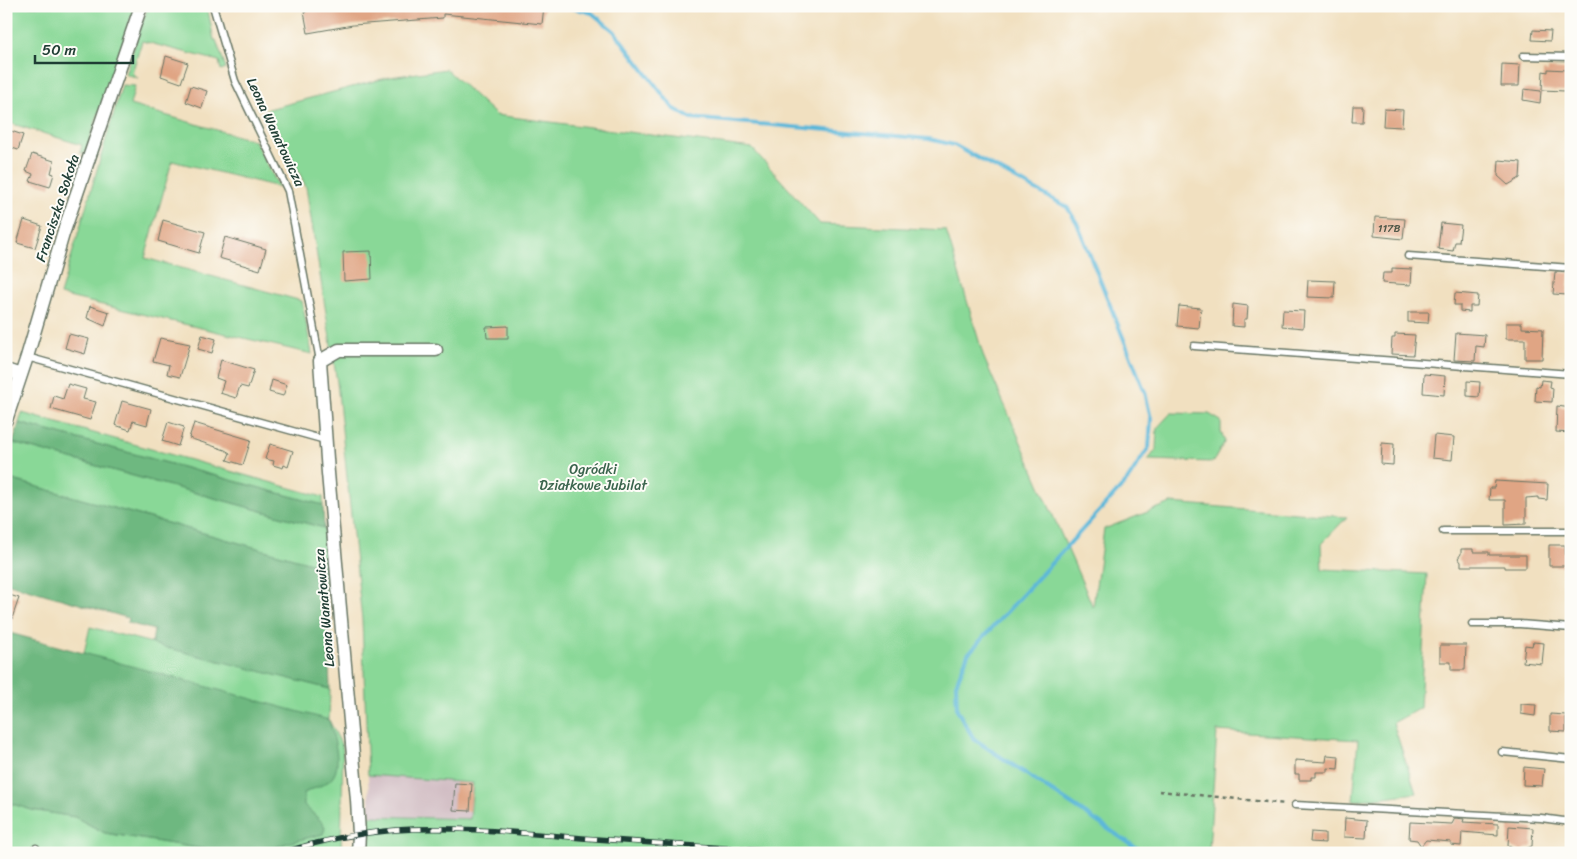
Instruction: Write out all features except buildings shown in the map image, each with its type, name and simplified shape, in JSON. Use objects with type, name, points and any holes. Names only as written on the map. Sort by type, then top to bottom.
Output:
[{"type":"street","name":"Franciszka Sokoła","points":[[6,420],[27,357],[63,234],[141,6]]},
{"type":"street","points":[[320,361],[339,350],[436,350]]},
{"type":"street","name":"Leona Wanatowicza","points":[[320,361],[325,440],[357,800],[358,853]]},
{"type":"street","points":[[6,370],[21,375]]},
{"type":"lane","name":"Leona Wanatowicza","points":[[213,6],[235,81],[288,192],[320,361]]},
{"type":"lane","points":[[1523,56],[1571,57]]},
{"type":"lane","points":[[1408,256],[1571,268]]},
{"type":"lane","points":[[1194,346],[1571,374]]},
{"type":"lane","points":[[27,357],[325,440]]},
{"type":"lane","points":[[1443,531],[1571,531]]},
{"type":"lane","points":[[1472,624],[1520,624],[1571,628]]},
{"type":"lane","points":[[1502,752],[1571,759]]},
{"type":"lane","points":[[1295,805],[1541,818],[1571,822]]},
{"type":"lane","points":[[30,853],[36,848]]},
{"type":"path","points":[[1159,791],[1295,805]]},
{"type":"shaded area","points":[[368,775],[473,783],[470,819],[370,816]]},
{"type":"green space","points":[[6,6],[135,6],[85,153],[80,153],[82,145],[6,122]]},
{"type":"green space","points":[[148,6],[207,6],[214,40],[216,40],[226,68],[221,70],[219,61],[142,41],[132,73],[138,78],[125,74]]},
{"type":"green space","name":"Ogródki Działkowe Jubilat","points":[[446,69],[496,115],[752,148],[820,224],[946,230],[984,358],[1093,607],[1104,529],[1171,503],[1347,517],[1321,544],[1322,569],[1427,574],[1420,708],[1393,723],[1416,793],[1353,801],[1358,740],[1217,731],[1209,849],[1247,853],[361,853],[362,825],[370,816],[470,819],[473,783],[368,775],[362,620],[337,382],[306,187],[284,141],[265,110],[390,77]]},
{"type":"green space","points":[[122,85],[135,86],[130,105],[255,141],[279,187],[172,161],[145,258],[302,301],[312,354],[60,295]]},
{"type":"green space","points":[[22,413],[323,497],[323,505],[19,423]]},
{"type":"green space","points":[[1171,413],[1209,414],[1221,421],[1221,432],[1225,441],[1213,462],[1148,460],[1156,450],[1157,428]]},
{"type":"green space","points":[[19,423],[323,505],[324,528],[13,443]]},
{"type":"green space","points":[[13,443],[324,528],[325,567],[6,478],[6,465]]},
{"type":"green space","points":[[6,478],[325,567],[330,689],[152,644],[154,630],[128,623],[128,618],[6,583]]},
{"type":"green space","points":[[90,627],[330,689],[329,720],[343,748],[341,853],[260,853],[287,843],[323,823],[303,805],[304,793],[330,780],[84,653]]},
{"type":"green space","points":[[6,632],[329,720],[337,761],[334,776],[329,781],[304,793],[304,805],[323,823],[325,828],[323,834],[287,843],[260,853],[217,853],[210,850],[105,833],[75,817],[32,810],[6,802]]},
{"type":"green space","points":[[6,802],[32,810],[75,817],[105,833],[210,850],[217,853],[6,853]]},
{"type":"waterway","points":[[6,10],[10,6]]},
{"type":"waterway","points":[[566,6],[592,13],[614,31],[673,108],[690,118],[929,139],[954,145],[1067,207],[1077,223],[1145,392],[1151,419],[1149,447],[1127,481],[968,654],[956,684],[957,710],[974,739],[1144,853]]},
{"type":"railway","points":[[281,853],[352,835],[419,829],[466,829],[794,853]]}]
